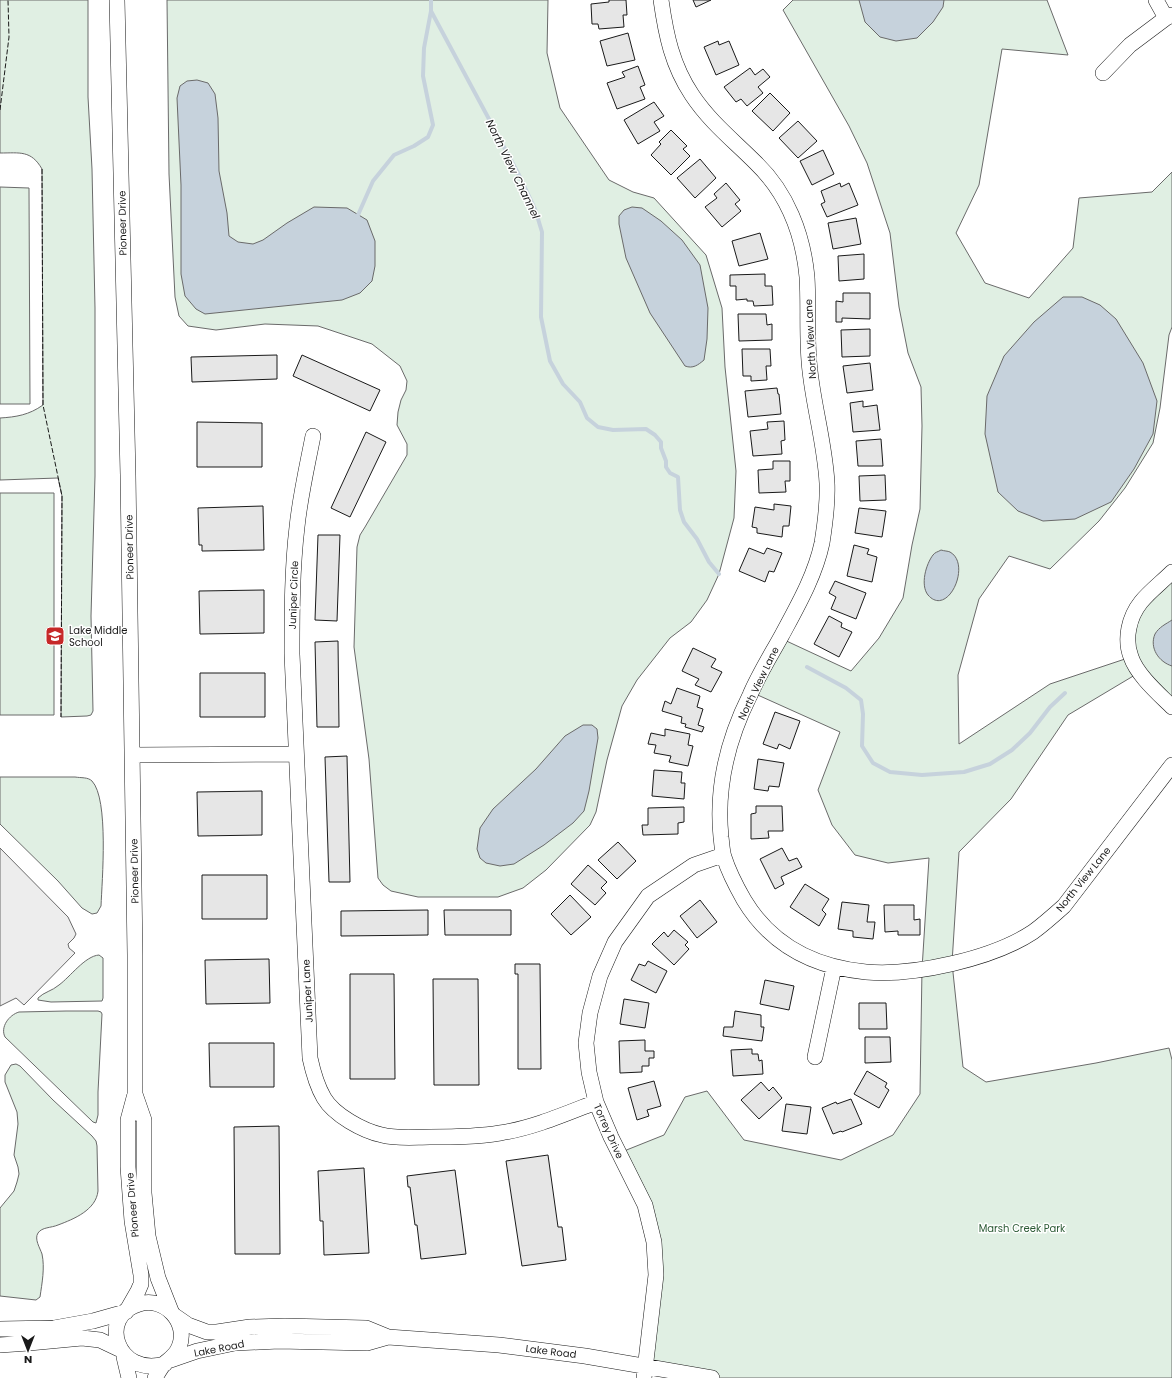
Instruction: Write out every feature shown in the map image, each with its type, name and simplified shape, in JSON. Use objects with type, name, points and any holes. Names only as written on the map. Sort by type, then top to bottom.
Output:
[{"type":"street","name":"Pioneer Drive","points":[[117,0],[132,755],[135,1094],[128,1120],[129,1186],[132,1221],[141,1269],[141,1280],[138,1291],[126,1312]]},
{"type":"street","name":"North View Lane","points":[[661,0],[665,32],[671,53],[680,73],[690,92],[710,119],[724,134],[759,165],[773,182],[784,199],[795,223],[803,248],[807,278],[810,372],[824,455],[827,484],[826,512],[821,548],[811,577],[749,696],[735,729],[727,757],[720,795],[720,824],[723,855],[734,882],[750,910],[768,931],[789,948],[811,959],[834,967],[880,973],[913,971],[987,954],[1030,934],[1048,921],[1064,906],[1172,765]]},
{"type":"street","points":[[1103,73],[1130,45],[1169,16],[1156,0]]},
{"type":"street","name":"Juniper Circle","points":[[296,754],[292,654],[294,570],[297,527],[313,436]]},
{"type":"street","points":[[1172,572],[1141,601],[1133,613],[1128,639],[1131,657],[1140,672],[1172,707]]},
{"type":"street","points":[[132,755],[296,754]]},
{"type":"street","name":"Juniper Lane","points":[[296,754],[310,1058],[313,1072],[324,1099],[331,1107],[357,1126],[382,1135],[394,1137],[460,1137],[501,1133],[521,1129],[557,1118],[596,1102]]},
{"type":"street","name":"Torrey Drive","points":[[645,1372],[656,1275],[654,1242],[645,1205],[611,1137],[596,1102],[589,1072],[586,1043],[590,1013],[600,976],[615,942],[648,896],[694,865],[723,855]]},
{"type":"street","points":[[815,1057],[834,967]]},
{"type":"street","name":"Pioneer Drive","points":[[135,1094],[144,1120],[144,1193],[148,1236],[158,1278],[173,1313]]},
{"type":"street","points":[[129,1378],[122,1353],[116,1342],[116,1333],[121,1318],[126,1312],[132,1307],[148,1302],[160,1304],[173,1313],[179,1322],[182,1335],[179,1348],[154,1378]]},
{"type":"street","points":[[0,1330],[54,1328],[93,1321],[126,1312]]},
{"type":"street","name":"Lake Road","points":[[173,1313],[188,1325],[207,1332],[223,1332],[266,1326],[366,1328],[388,1337],[499,1345],[585,1356],[645,1372],[712,1378]]},
{"type":"street","name":"Lake Road","points":[[168,1362],[197,1351],[235,1343],[279,1341],[367,1343],[388,1337]]},
{"type":"street","points":[[0,1345],[29,1344],[92,1338],[100,1340],[122,1353],[131,1362],[139,1366],[148,1368],[157,1367],[168,1362]]},
{"type":"green space","points":[[0,0],[88,0],[88,97],[92,169],[95,308],[95,476],[91,616],[93,711],[91,715],[87,716],[61,717],[62,496],[58,478],[0,480],[0,418],[22,415],[43,405],[42,169],[34,158],[24,154],[0,153]]},
{"type":"green space","points":[[167,0],[548,0],[547,53],[560,108],[609,180],[633,192],[654,198],[706,255],[722,308],[725,367],[736,471],[734,518],[719,574],[707,600],[691,622],[670,638],[637,680],[622,706],[607,760],[596,812],[590,825],[546,870],[523,888],[498,897],[418,897],[391,891],[383,885],[378,878],[369,759],[354,647],[357,547],[360,535],[407,455],[407,444],[397,425],[398,412],[401,400],[406,390],[407,381],[400,366],[372,344],[318,326],[265,324],[216,330],[188,326],[179,316],[175,297],[169,174]]},
{"type":"green space","name":"Marsh Creek Park","points":[[793,0],[1047,0],[1068,55],[1002,49],[979,185],[956,233],[985,283],[1029,298],[1073,248],[1079,198],[1152,192],[1172,172],[1172,327],[1169,335],[1160,408],[1153,443],[1125,488],[1099,521],[1050,569],[1009,556],[979,599],[958,675],[959,744],[1050,684],[1131,657],[1130,624],[1172,572],[1172,707],[1140,672],[1068,715],[1011,799],[959,852],[952,963],[963,1067],[986,1082],[1096,1063],[1169,1048],[1172,1060],[1172,1378],[712,1378],[646,1366],[654,1242],[619,1153],[664,1135],[685,1097],[707,1091],[744,1140],[841,1160],[893,1135],[920,1094],[922,969],[929,858],[888,863],[855,855],[832,825],[818,790],[840,732],[751,692],[780,638],[851,671],[879,638],[903,598],[920,509],[922,426],[921,387],[908,353],[899,307],[890,233],[867,163],[849,126],[783,10]]},
{"type":"green space","points":[[0,187],[29,188],[30,404],[0,404]]},
{"type":"green space","points":[[0,493],[54,493],[54,715],[0,715]]},
{"type":"green space","points":[[0,777],[75,777],[86,778],[92,781],[101,805],[103,822],[101,906],[97,913],[92,914],[82,908],[58,881],[0,824]]},
{"type":"green space","points":[[99,955],[103,958],[102,1001],[51,1002],[38,1000],[40,996],[56,987],[88,959]]},
{"type":"green space","points":[[98,1011],[102,1014],[98,1115],[96,1123],[93,1122],[5,1037],[4,1029],[6,1022],[19,1012]]},
{"type":"green space","points":[[16,1064],[20,1066],[53,1100],[92,1136],[96,1141],[97,1146],[98,1191],[96,1198],[89,1209],[71,1220],[40,1231],[37,1235],[37,1241],[43,1259],[43,1270],[40,1297],[36,1300],[0,1296],[0,1208],[14,1191],[19,1174],[14,1155],[18,1124],[17,1112],[5,1082],[5,1075],[11,1065]]},
{"type":"shaded area","points":[[859,0],[944,0],[943,7],[933,22],[917,38],[896,41],[880,37],[865,22]]},
{"type":"shaded area","points":[[197,80],[208,83],[215,94],[218,118],[219,171],[227,213],[229,236],[238,242],[253,244],[263,240],[287,223],[314,207],[347,208],[367,220],[375,241],[375,266],[372,281],[360,293],[342,300],[205,314],[196,309],[185,296],[181,274],[181,185],[177,98],[180,86],[187,81]]},
{"type":"shaded area","points":[[632,207],[642,208],[661,221],[682,240],[700,265],[708,308],[707,339],[704,360],[695,366],[685,366],[650,313],[626,258],[619,224],[619,216],[624,210]]},
{"type":"shaded area","points":[[1063,297],[1082,297],[1100,305],[1116,319],[1143,363],[1157,401],[1153,434],[1134,469],[1111,502],[1075,519],[1043,521],[1018,511],[998,492],[985,434],[987,396],[1004,356],[1034,322]]},
{"type":"shaded area","points":[[941,550],[950,552],[956,558],[959,567],[958,577],[955,587],[950,595],[943,600],[936,600],[928,595],[924,586],[924,580],[930,559],[935,553]]},
{"type":"shaded area","points":[[1172,620],[1172,666],[1159,658],[1156,654],[1153,639],[1155,634],[1163,626]]},
{"type":"shaded area","points":[[583,725],[592,725],[597,729],[598,738],[584,811],[573,823],[544,845],[514,864],[500,866],[486,863],[480,858],[477,849],[480,828],[493,809],[536,769],[565,736]]},
{"type":"shaded area","points":[[0,848],[68,917],[76,934],[68,944],[69,948],[75,953],[24,1005],[16,998],[0,1006]]},
{"type":"building","points":[[609,0],[626,0],[627,15],[623,15],[624,27],[599,29],[598,24],[592,24],[591,4],[609,2]]},
{"type":"building","points":[[693,0],[711,0],[696,7]]},
{"type":"building","points":[[628,33],[635,60],[607,66],[600,41]]},
{"type":"building","points":[[718,41],[719,45],[729,41],[739,65],[716,75],[704,47]]},
{"type":"building","points":[[638,66],[645,85],[640,87],[645,99],[617,109],[607,83],[625,77],[622,72]]},
{"type":"building","points":[[750,68],[755,75],[763,69],[770,77],[758,87],[763,93],[747,106],[741,99],[736,102],[724,87]]},
{"type":"building","points":[[770,93],[790,113],[773,131],[752,111]]},
{"type":"building","points":[[654,102],[664,116],[654,122],[660,131],[638,144],[624,120]]},
{"type":"building","points":[[798,121],[817,141],[798,158],[779,138]]},
{"type":"building","points":[[671,130],[687,146],[683,149],[690,156],[671,175],[651,155],[661,144],[659,142]]},
{"type":"building","points":[[823,150],[834,174],[812,185],[800,161]]},
{"type":"building","points":[[700,159],[716,178],[695,198],[677,178]]},
{"type":"building","points":[[726,183],[740,200],[735,204],[741,211],[722,227],[705,207],[717,198],[714,194]]},
{"type":"building","points":[[840,183],[841,187],[849,183],[858,205],[827,217],[821,204],[825,202],[821,191]]},
{"type":"building","points":[[856,218],[861,244],[833,249],[828,223]]},
{"type":"building","points":[[760,233],[768,259],[739,266],[732,241]]},
{"type":"building","points":[[864,254],[864,279],[839,281],[838,256]]},
{"type":"building","points":[[765,274],[765,286],[772,286],[773,305],[754,306],[753,301],[747,301],[747,299],[736,300],[736,286],[730,286],[730,275]]},
{"type":"building","points":[[843,293],[870,293],[870,319],[842,318],[842,322],[836,322],[836,301],[843,302]]},
{"type":"building","points":[[738,314],[766,314],[767,325],[772,324],[772,340],[739,341]]},
{"type":"building","points":[[870,329],[870,356],[842,357],[841,330]]},
{"type":"building","points":[[742,349],[770,349],[771,366],[766,366],[767,380],[751,381],[751,376],[743,376]]},
{"type":"building","points":[[277,355],[277,379],[192,382],[191,357]]},
{"type":"building","points":[[302,355],[380,390],[370,411],[293,376]]},
{"type":"building","points":[[870,363],[873,390],[847,393],[843,366]]},
{"type":"building","points":[[777,388],[781,414],[748,417],[745,391]]},
{"type":"building","points":[[863,401],[863,407],[877,405],[880,430],[853,432],[850,403]]},
{"type":"building","points":[[784,421],[785,440],[781,441],[782,454],[753,456],[750,431],[768,429],[767,422]]},
{"type":"building","points":[[197,422],[262,423],[262,467],[197,467]]},
{"type":"building","points":[[366,432],[386,442],[350,517],[331,508]]},
{"type":"building","points":[[881,439],[883,466],[858,466],[856,441]]},
{"type":"building","points":[[773,461],[790,461],[790,481],[785,481],[786,492],[759,493],[758,470],[773,469]]},
{"type":"building","points":[[885,475],[886,500],[860,501],[859,476]]},
{"type":"building","points":[[774,504],[791,506],[789,526],[783,526],[782,537],[757,533],[757,528],[752,527],[755,507],[774,510]]},
{"type":"building","points":[[263,506],[264,550],[202,551],[202,545],[199,545],[198,508]]},
{"type":"building","points":[[859,508],[886,511],[882,537],[855,533]]},
{"type":"building","points":[[318,535],[340,535],[337,621],[315,620]]},
{"type":"building","points":[[854,545],[869,549],[867,554],[877,557],[872,582],[847,576]]},
{"type":"building","points":[[749,548],[764,554],[767,548],[782,553],[774,572],[769,571],[765,582],[739,571]]},
{"type":"building","points":[[835,581],[866,593],[856,619],[831,609],[836,597],[829,593]]},
{"type":"building","points":[[264,590],[264,633],[200,634],[199,591]]},
{"type":"building","points":[[829,616],[842,623],[841,627],[852,632],[839,657],[814,644]]},
{"type":"building","points":[[338,641],[339,727],[317,727],[315,642]]},
{"type":"building","points":[[693,648],[716,659],[711,667],[722,672],[711,692],[695,685],[699,679],[682,671]]},
{"type":"building","points":[[200,673],[265,673],[265,717],[200,717]]},
{"type":"building","points":[[677,688],[700,696],[697,707],[703,709],[698,725],[704,727],[702,732],[685,727],[686,724],[681,723],[682,717],[662,711],[665,701],[671,704]]},
{"type":"building","points":[[775,712],[800,721],[790,749],[779,744],[777,749],[763,744]]},
{"type":"building","points":[[665,729],[690,734],[688,745],[693,746],[688,766],[669,762],[671,756],[654,753],[656,745],[648,744],[651,733],[665,736]]},
{"type":"building","points":[[347,756],[350,882],[329,882],[325,757]]},
{"type":"building","points":[[758,759],[784,763],[779,787],[769,786],[768,791],[754,789]]},
{"type":"building","points":[[654,770],[682,772],[681,783],[685,783],[684,799],[652,796]]},
{"type":"building","points":[[262,791],[262,835],[198,836],[197,792]]},
{"type":"building","points":[[756,806],[782,806],[783,831],[768,831],[769,838],[751,839],[751,814],[756,813]]},
{"type":"building","points":[[684,807],[684,822],[678,823],[678,834],[643,835],[642,825],[648,825],[648,808]]},
{"type":"building","points":[[618,842],[636,861],[617,879],[598,860]]},
{"type":"building","points":[[782,848],[789,861],[797,858],[802,867],[781,877],[784,884],[775,889],[760,859]]},
{"type":"building","points":[[588,865],[607,882],[601,888],[606,893],[595,905],[571,884]]},
{"type":"building","points":[[202,875],[267,875],[267,919],[202,919]]},
{"type":"building","points":[[805,884],[829,899],[822,910],[826,914],[819,926],[790,907]]},
{"type":"building","points":[[570,895],[591,917],[571,935],[551,914]]},
{"type":"building","points":[[700,900],[717,922],[697,938],[680,916]]},
{"type":"building","points":[[842,902],[869,905],[867,922],[875,922],[873,939],[853,937],[853,931],[838,929]]},
{"type":"building","points":[[884,905],[914,905],[914,920],[920,919],[920,935],[898,935],[898,931],[885,932]]},
{"type":"building","points":[[428,910],[428,935],[341,936],[341,911]]},
{"type":"building","points":[[444,910],[511,910],[511,935],[445,935]]},
{"type":"building","points":[[674,930],[688,942],[685,945],[689,949],[674,965],[652,944],[664,932],[668,937]]},
{"type":"building","points":[[269,959],[270,1003],[206,1004],[205,960]]},
{"type":"building","points":[[648,961],[667,971],[656,993],[631,980],[639,964],[645,966]]},
{"type":"building","points":[[515,964],[540,964],[541,1069],[518,1069],[518,974],[515,974]]},
{"type":"building","points":[[350,974],[394,974],[395,1079],[350,1079]]},
{"type":"building","points":[[433,979],[478,979],[479,1085],[434,1085]]},
{"type":"building","points":[[765,980],[794,986],[789,1010],[760,1004]]},
{"type":"building","points":[[624,999],[649,1003],[645,1028],[620,1024]]},
{"type":"building","points":[[859,1003],[886,1003],[887,1029],[859,1029]]},
{"type":"building","points":[[735,1011],[761,1015],[761,1027],[764,1027],[762,1041],[723,1036],[724,1027],[733,1027]]},
{"type":"building","points":[[865,1037],[890,1037],[891,1062],[865,1063]]},
{"type":"building","points":[[645,1040],[645,1051],[654,1051],[654,1058],[649,1058],[649,1066],[642,1066],[642,1072],[620,1073],[619,1041]]},
{"type":"building","points":[[209,1043],[274,1043],[274,1087],[210,1087]]},
{"type":"building","points":[[752,1049],[752,1054],[758,1054],[759,1061],[762,1060],[763,1074],[733,1076],[731,1050]]},
{"type":"building","points":[[867,1071],[887,1083],[885,1087],[889,1090],[879,1108],[854,1094]]},
{"type":"building","points":[[654,1081],[661,1106],[647,1110],[649,1116],[637,1120],[628,1088]]},
{"type":"building","points":[[761,1082],[769,1091],[773,1087],[782,1098],[759,1119],[741,1100]]},
{"type":"building","points":[[851,1099],[862,1124],[833,1134],[822,1108],[836,1102],[837,1104]]},
{"type":"building","points":[[786,1104],[811,1107],[807,1134],[782,1131]]},
{"type":"building","points":[[279,1126],[280,1254],[235,1254],[234,1127]]},
{"type":"building","points":[[548,1155],[558,1227],[562,1227],[566,1260],[522,1266],[506,1161]]},
{"type":"building","points":[[364,1168],[369,1253],[324,1255],[323,1221],[320,1221],[318,1171]]},
{"type":"building","points":[[455,1170],[466,1254],[421,1259],[417,1225],[415,1225],[407,1176]]},
{"type":"waterway","name":"North View Channel","points":[[431,0],[431,11],[519,175],[535,209],[542,232],[541,317],[550,361],[563,384],[580,402],[587,418],[598,427],[613,430],[646,429],[655,435],[661,442],[666,467],[670,473],[678,477],[680,510],[684,522],[697,539],[709,562],[719,574]]},
{"type":"waterway","points":[[358,215],[373,181],[394,155],[414,146],[428,137],[433,125],[423,76],[424,48],[431,11]]},
{"type":"waterway","name":"North View Channel","points":[[807,667],[846,688],[861,700],[863,714],[862,746],[873,763],[890,772],[922,775],[964,772],[990,764],[1012,750],[1030,733],[1050,707],[1065,693]]},
{"type":"fence","points":[[0,110],[9,37],[8,0]]},
{"type":"fence","points":[[42,169],[43,405],[62,496],[61,717]]},
{"type":"place","name":"Lake Middle School","points":[[55,636]]}]
